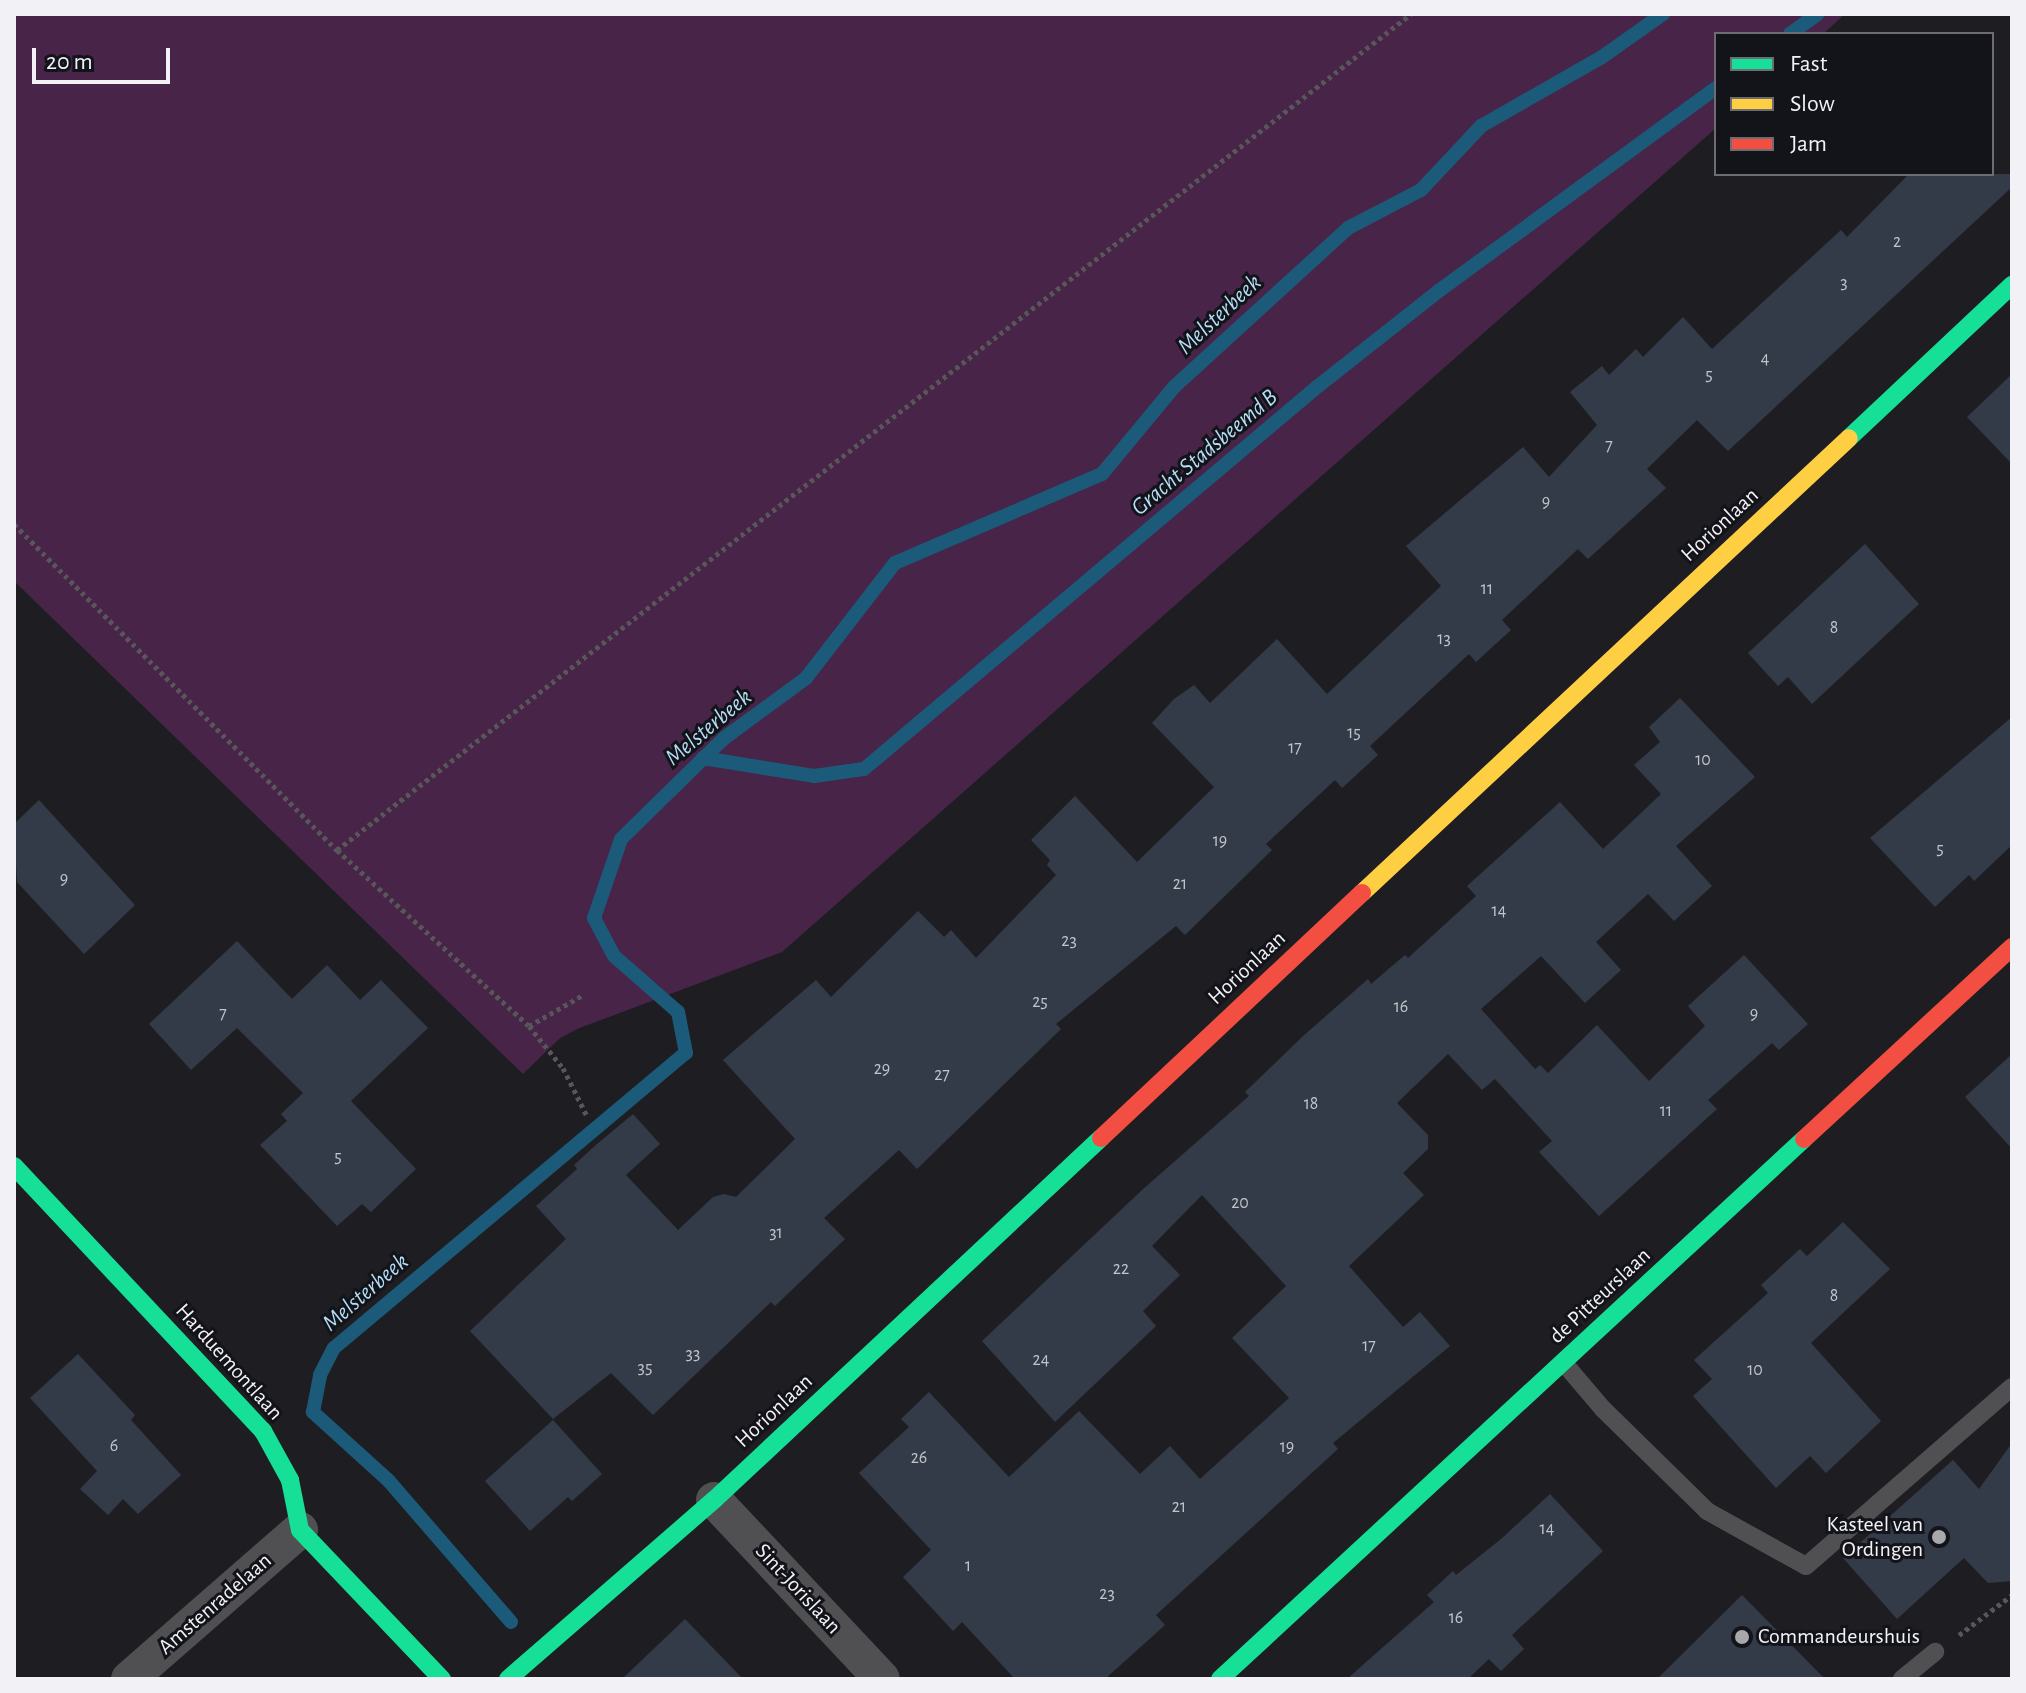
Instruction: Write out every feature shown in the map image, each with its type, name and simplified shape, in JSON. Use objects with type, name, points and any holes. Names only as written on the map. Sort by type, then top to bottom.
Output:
[{"type":"street","name":"Horionlaan","points":[[508,1679],[714,1500],[2012,285]]},
{"type":"street","name":"de Pitteurslaan","points":[[1220,1679],[2012,947]]},
{"type":"street","name":"Harduemontlaan","points":[[14,1166],[263,1431],[290,1480],[300,1530]]},
{"type":"street","name":"Sint-Jorislaan","points":[[714,1500],[882,1679]]},
{"type":"street","name":"Amstenradelaan","points":[[129,1679],[300,1530]]},
{"type":"street","points":[[300,1530],[442,1679]]},
{"type":"lane","points":[[1563,1362],[1603,1409],[1707,1511],[1806,1566],[2012,1387]]},
{"type":"lane","points":[[1904,1678],[1935,1652]]},
{"type":"path","points":[[337,850],[1411,14]]},
{"type":"path","points":[[14,524],[337,850],[529,1026],[563,1068],[587,1116]]},
{"type":"path","points":[[529,1026],[583,995]]},
{"type":"path","points":[[1967,1629],[2012,1595]]},
{"type":"shaded area","points":[[14,14],[1845,14],[1825,32],[1714,32],[1714,130],[782,952],[577,1029],[559,1039],[523,1074],[14,581]]},
{"type":"building","points":[[2012,174],[2012,187],[1728,451],[1697,420],[1647,469],[1666,488],[1588,559],[1578,549],[1502,620],[1511,630],[1476,662],[1469,654],[1370,746],[1378,755],[1342,788],[1335,780],[1266,844],[1272,850],[1185,935],[1176,926],[1056,1024],[1061,1029],[917,1169],[899,1150],[824,1218],[845,1239],[775,1306],[771,1302],[653,1415],[611,1373],[553,1419],[470,1331],[566,1239],[536,1206],[577,1169],[574,1165],[633,1114],[660,1144],[626,1175],[678,1230],[713,1197],[724,1194],[736,1197],[795,1139],[723,1060],[816,980],[831,997],[918,911],[944,937],[951,930],[976,958],[1056,875],[1047,865],[1050,860],[1031,840],[1075,796],[1137,862],[1214,787],[1152,723],[1174,699],[1194,685],[1210,703],[1277,639],[1327,694],[1441,586],[1406,546],[1523,447],[1549,477],[1597,425],[1570,392],[1602,366],[1609,375],[1636,349],[1643,357],[1683,317],[1712,349],[1841,230],[1847,237],[1907,176]]},
{"type":"building","points":[[2012,374],[2012,464],[1967,417]]},
{"type":"building","points":[[1865,544],[1919,604],[1812,704],[1788,677],[1778,686],[1748,653]]},
{"type":"building","points":[[1680,698],[1755,777],[1676,846],[1712,886],[1674,921],[1648,894],[1596,942],[1621,970],[1585,1003],[1541,956],[1481,1009],[1535,1069],[1540,1065],[1548,1073],[1597,1025],[1649,1081],[1705,1026],[1688,1006],[1744,955],[1808,1024],[1779,1050],[1772,1043],[1708,1100],[1717,1109],[1599,1216],[1539,1152],[1552,1141],[1495,1079],[1482,1090],[1448,1054],[1397,1103],[1428,1135],[1428,1149],[1403,1173],[1424,1195],[1349,1266],[1403,1327],[1420,1312],[1450,1346],[1333,1443],[1338,1449],[1156,1615],[1165,1625],[1105,1679],[1015,1679],[962,1622],[953,1631],[903,1577],[931,1550],[859,1473],[909,1427],[901,1419],[929,1392],[1009,1477],[1079,1411],[1140,1474],[1170,1446],[1200,1479],[1289,1398],[1232,1338],[1286,1286],[1202,1195],[1152,1246],[1180,1275],[1143,1311],[1156,1326],[1055,1422],[982,1341],[1142,1190],[1249,1096],[1245,1092],[1302,1037],[1368,979],[1371,984],[1405,955],[1408,958],[1476,896],[1467,886],[1560,802],[1603,849],[1661,794],[1634,765],[1660,742],[1649,727]]},
{"type":"building","points":[[2012,717],[2012,845],[1974,881],[1969,875],[1935,907],[1870,838]]},
{"type":"building","points":[[39,800],[135,905],[84,954],[17,882],[14,824]]},
{"type":"building","points":[[237,941],[292,999],[327,965],[360,1000],[381,980],[428,1028],[351,1101],[416,1169],[371,1212],[362,1204],[337,1226],[260,1145],[287,1121],[281,1114],[303,1093],[237,1028],[191,1070],[149,1024]]},
{"type":"building","points":[[2012,1054],[2012,1149],[1965,1097]]},
{"type":"building","points":[[1843,1222],[1890,1269],[1811,1343],[1881,1421],[1826,1473],[1810,1456],[1776,1488],[1693,1396],[1712,1379],[1694,1360],[1768,1293],[1761,1285],[1800,1249],[1807,1256]]},
{"type":"building","points":[[78,1354],[135,1415],[131,1420],[181,1475],[138,1514],[123,1499],[108,1515],[80,1489],[97,1471],[30,1398]]},
{"type":"building","points":[[553,1420],[602,1474],[572,1501],[568,1497],[530,1531],[485,1481]]},
{"type":"building","name":"Kasteel van Ordingen","points":[[2012,1443],[2012,1581],[1988,1583],[1964,1558],[1897,1619],[1843,1558],[1953,1460],[1979,1489]]},
{"type":"building","points":[[1550,1494],[1603,1551],[1512,1635],[1524,1649],[1501,1671],[1489,1659],[1468,1679],[1347,1679],[1434,1602],[1427,1595],[1453,1571],[1456,1575]]},
{"type":"building","name":"Commandeurshuis","points":[[1742,1595],[1825,1679],[1657,1679]]},
{"type":"building","points":[[685,1619],[743,1679],[622,1679]]},
{"type":"waterway","name":"Melsterbeek","points":[[511,1622],[389,1481],[313,1412],[320,1375],[334,1348],[686,1053],[678,1012],[614,956],[594,918],[621,839],[723,739],[806,678],[895,563],[1102,474],[1174,387],[1348,228],[1421,190],[1481,126],[1602,57],[1663,14]]},
{"type":"waterway","name":"Gracht Stadsbeemd B","points":[[1793,32],[1818,14]]},
{"type":"waterway","name":"Gracht Stadsbeemd B","points":[[703,758],[814,776],[864,769],[1317,387],[1440,290],[1714,89]]},
{"type":"traffic: fast","points":[[1849,438],[2012,285]]},
{"type":"traffic: fast","points":[[508,1679],[714,1500],[1101,1138]]},
{"type":"traffic: fast","points":[[1220,1679],[1804,1139]]},
{"type":"traffic: fast","points":[[14,1166],[263,1431],[290,1480],[300,1530],[442,1679]]},
{"type":"traffic: slow","points":[[1362,893],[1849,438]]},
{"type":"traffic: jam","points":[[1101,1138],[1362,893]]},
{"type":"traffic: jam","points":[[1804,1139],[2012,947]]},
{"type":"place","name":"Kasteel van Ordingen","points":[[1939,1537]]},
{"type":"place","name":"Commandeurshuis","points":[[1742,1637]]}]
